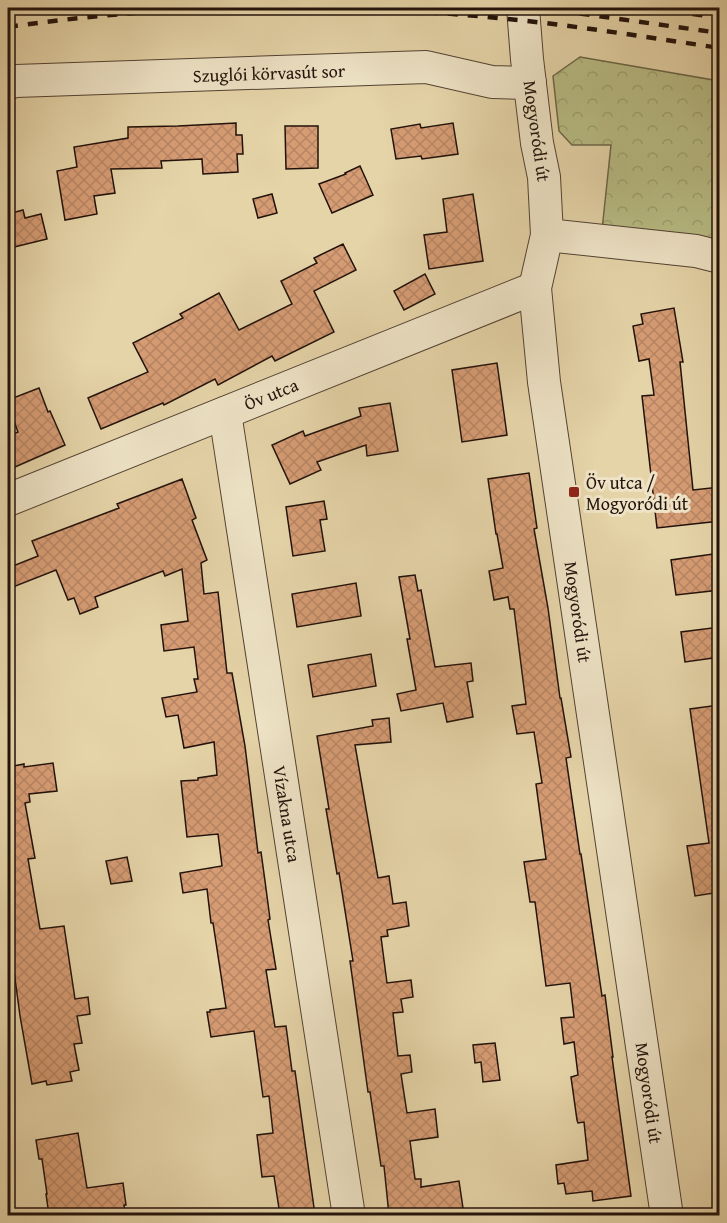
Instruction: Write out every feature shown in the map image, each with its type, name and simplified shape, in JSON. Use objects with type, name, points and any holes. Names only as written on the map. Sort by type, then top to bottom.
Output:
[{"type":"street","name":"Mogyoródi út","points":[[523,8],[537,143],[544,177],[548,236],[535,288],[546,394],[667,1215]]},
{"type":"street","name":"Szuglói körvasút sor","points":[[8,83],[426,67],[492,82],[530,83]]},
{"type":"street","points":[[548,236],[696,251],[720,257]]},
{"type":"street","name":"Öv utca","points":[[8,500],[535,288]]},
{"type":"street","name":"Vízakna utca","points":[[225,413],[349,1215]]},
{"type":"green space","points":[[580,57],[719,81],[719,248],[602,230],[611,145],[572,145],[559,131],[553,76]]},
{"type":"building","points":[[236,123],[236,135],[242,135],[243,154],[237,154],[238,172],[203,174],[202,159],[161,161],[162,168],[111,169],[115,193],[94,196],[97,214],[65,220],[57,171],[77,167],[74,147],[128,138],[128,127]]},
{"type":"building","points":[[453,123],[458,154],[422,159],[421,156],[396,159],[391,129],[420,124],[421,128]]},
{"type":"building","points":[[285,126],[318,126],[318,168],[286,169]]},
{"type":"building","points":[[360,166],[373,195],[332,213],[319,184]]},
{"type":"building","points":[[272,194],[277,213],[258,218],[253,199]]},
{"type":"building","points":[[473,194],[483,261],[429,269],[424,235],[447,232],[443,199]]},
{"type":"building","points":[[23,210],[25,218],[41,214],[47,239],[14,247],[8,214]]},
{"type":"building","points":[[343,244],[356,270],[314,291],[334,332],[275,361],[272,356],[218,385],[215,379],[164,405],[163,403],[101,429],[88,398],[148,372],[133,343],[183,318],[180,314],[219,293],[239,330],[292,304],[281,281],[317,263],[314,258]]},
{"type":"building","points":[[425,274],[435,294],[404,310],[394,291]]},
{"type":"building","points":[[674,308],[683,362],[680,362],[693,490],[720,487],[720,521],[657,528],[642,396],[654,395],[649,359],[639,361],[633,326],[643,324],[641,314]]},
{"type":"building","points":[[497,363],[507,435],[462,442],[452,370]]},
{"type":"building","points":[[39,388],[65,445],[8,470],[8,436],[18,432],[8,400]]},
{"type":"building","points":[[390,403],[398,451],[367,456],[366,445],[317,462],[321,470],[290,484],[272,445],[303,431],[305,436],[361,416],[359,408]]},
{"type":"building","points":[[529,473],[537,528],[534,529],[571,757],[566,758],[602,996],[605,995],[631,1196],[593,1201],[592,1191],[566,1194],[564,1183],[558,1184],[556,1165],[588,1160],[584,1122],[578,1123],[577,1120],[571,1077],[578,1075],[574,1042],[564,1044],[561,1018],[574,1017],[570,983],[546,986],[535,902],[530,902],[524,862],[546,859],[536,784],[542,783],[534,732],[517,734],[512,706],[526,704],[514,609],[510,609],[508,597],[494,600],[489,571],[503,568],[488,479]]},
{"type":"building","points":[[182,479],[196,518],[192,520],[207,560],[201,563],[204,594],[218,592],[227,673],[232,673],[245,746],[258,853],[261,852],[270,919],[268,920],[276,969],[266,970],[275,1027],[286,1026],[292,1071],[295,1071],[315,1215],[280,1215],[274,1176],[262,1177],[257,1135],[273,1133],[269,1096],[263,1097],[254,1031],[211,1037],[207,1012],[226,1008],[207,889],[183,893],[180,873],[222,866],[218,834],[187,837],[181,781],[198,780],[198,778],[217,775],[214,742],[184,748],[178,715],[166,717],[162,698],[197,692],[194,679],[198,679],[194,647],[164,651],[161,625],[188,621],[182,569],[165,576],[163,571],[95,597],[98,607],[80,614],[74,598],[68,600],[56,570],[8,589],[8,568],[38,556],[32,541],[119,508],[117,504]]},
{"type":"building","points":[[324,501],[327,519],[320,520],[325,551],[293,556],[286,507]]},
{"type":"building","points":[[720,553],[720,590],[676,595],[671,560]]},
{"type":"building","points":[[415,575],[418,591],[421,590],[435,667],[471,663],[473,681],[467,682],[473,717],[447,722],[443,703],[401,711],[397,694],[416,690],[399,577]]},
{"type":"building","points":[[356,583],[361,616],[297,627],[292,594]]},
{"type":"building","points":[[720,627],[720,657],[685,662],[681,632]]},
{"type":"building","points":[[371,654],[376,686],[313,697],[308,665]]},
{"type":"building","points":[[719,705],[720,892],[695,896],[687,846],[709,843],[690,709]]},
{"type":"building","points":[[389,718],[391,742],[355,745],[378,878],[389,876],[393,904],[406,902],[409,926],[387,930],[388,936],[381,937],[387,983],[411,980],[413,997],[401,999],[403,1012],[393,1013],[398,1056],[410,1055],[412,1072],[401,1074],[407,1113],[435,1109],[438,1137],[410,1141],[415,1179],[421,1179],[421,1187],[459,1181],[464,1215],[389,1215],[384,1166],[381,1166],[370,1092],[368,1092],[350,961],[353,961],[326,809],[329,809],[317,736],[373,726],[372,720]]},
{"type":"building","points":[[53,763],[57,791],[29,794],[30,802],[25,803],[35,858],[28,859],[40,929],[64,926],[75,999],[88,997],[90,1014],[77,1016],[82,1043],[74,1044],[79,1070],[70,1072],[72,1081],[47,1085],[46,1081],[32,1084],[8,926],[8,767]]},
{"type":"building","points":[[127,857],[132,881],[111,884],[106,861]]},
{"type":"building","points":[[495,1043],[500,1080],[483,1082],[481,1062],[475,1063],[473,1045]]},
{"type":"building","points":[[78,1133],[87,1188],[123,1183],[125,1215],[49,1215],[42,1159],[39,1159],[36,1140]]},
{"type":"railway","points":[[8,10],[22,8]]},
{"type":"railway","points":[[8,27],[112,15],[217,8]]},
{"type":"railway","points":[[348,8],[442,13],[526,21],[720,48]]},
{"type":"railway","points":[[540,8],[720,33]]},
{"type":"railway","points":[[653,8],[720,18]]},
{"type":"place","name":"Öv utca / Mogyoródi út","points":[[574,492]]}]
